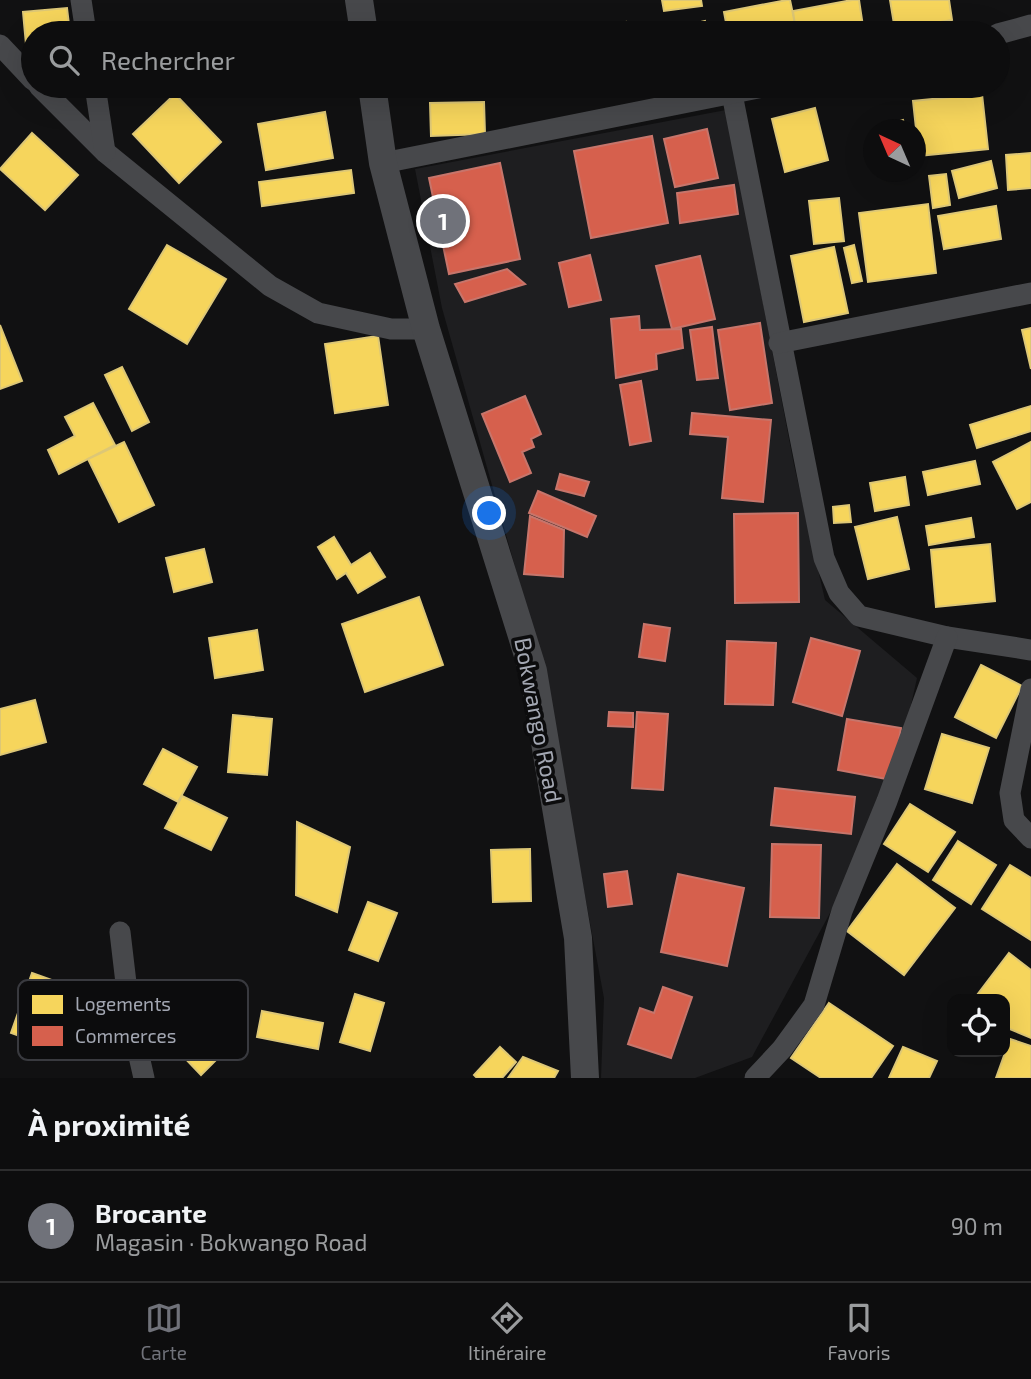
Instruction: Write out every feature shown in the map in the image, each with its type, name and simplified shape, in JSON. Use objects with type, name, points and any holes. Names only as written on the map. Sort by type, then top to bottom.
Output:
[{"type":"street","points":[[81,0],[84,21]]},
{"type":"street","points":[[359,0],[362,21]]},
{"type":"street","points":[[1010,31],[1031,25]]},
{"type":"street","points":[[0,45],[21,67]]},
{"type":"street","points":[[51,98],[106,152],[270,286],[317,313],[391,329],[426,329]]},
{"type":"street","points":[[97,98],[106,152]]},
{"type":"street","name":"Bokwango Road","points":[[374,98],[383,163],[426,329],[533,671],[578,938],[584,1078]]},
{"type":"street","points":[[383,163],[712,98]]},
{"type":"street","points":[[733,98],[779,343],[824,558],[839,593],[859,616],[947,637],[1031,650]]},
{"type":"street","points":[[779,343],[1031,293]]},
{"type":"street","points":[[755,1078],[782,1049],[814,1004],[842,911],[887,801],[947,637]]},
{"type":"street","points":[[1031,689],[1010,793],[1014,820],[1031,838]]},
{"type":"street","points":[[120,932],[126,980]]},
{"type":"street","points":[[140,1060],[144,1078]]},
{"type":"shaded area","points":[[726,110],[794,465],[825,600],[917,678],[896,772],[830,913],[752,1057],[695,1078],[601,1078],[604,998],[540,655],[442,308],[415,169]]},
{"type":"building: Logements","points":[[662,0],[701,0],[702,6],[664,11]]},
{"type":"building: Logements","points":[[790,0],[794,21],[726,21],[724,12]]},
{"type":"building: Logements","points":[[859,0],[862,21],[794,21],[793,11]]},
{"type":"building: Logements","points":[[890,0],[949,0],[952,20],[894,21]]},
{"type":"building: Logements","points":[[67,8],[69,21],[24,21],[23,12]]},
{"type":"building: Logements","points":[[171,98],[179,98],[221,142],[179,183],[133,134]]},
{"type":"building: Logements","points":[[982,98],[988,149],[926,155],[926,119],[915,119],[913,101]]},
{"type":"building: Logements","points":[[484,102],[485,134],[431,136],[430,103]]},
{"type":"building: Logements","points":[[815,108],[828,160],[785,172],[772,119]]},
{"type":"building: Logements","points":[[325,112],[333,158],[266,170],[258,124]]},
{"type":"building: Logements","points":[[32,133],[78,175],[45,210],[0,169]]},
{"type":"building: Logements","points":[[1031,153],[1031,188],[1008,190],[1006,155]]},
{"type":"building: Logements","points":[[991,161],[997,188],[959,198],[952,171]]},
{"type":"building: Logements","points":[[351,170],[354,193],[262,206],[259,182]]},
{"type":"building: Logements","points":[[946,174],[950,205],[933,208],[929,176]]},
{"type":"building: Logements","points":[[839,198],[844,241],[814,244],[809,201]]},
{"type":"building: Logements","points":[[928,204],[936,273],[868,282],[859,213]]},
{"type":"building: Logements","points":[[996,206],[1001,239],[944,249],[938,216]]},
{"type":"building: Logements","points":[[167,245],[226,279],[187,344],[129,309]]},
{"type":"building: Logements","points":[[854,245],[862,281],[852,283],[844,248]]},
{"type":"building: Logements","points":[[834,247],[848,313],[804,322],[791,256]]},
{"type":"building: Logements","points":[[0,325],[22,381],[0,389]]},
{"type":"building: Logements","points":[[1031,328],[1031,369],[1022,330]]},
{"type":"building: Logements","points":[[378,336],[388,405],[335,413],[325,344]]},
{"type":"building: Logements","points":[[122,367],[149,422],[132,431],[105,375]]},
{"type":"building: Logements","points":[[93,403],[115,445],[59,474],[48,450],[75,436],[65,417]]},
{"type":"building: Logements","points":[[1031,406],[1031,431],[977,448],[970,425]]},
{"type":"building: Logements","points":[[124,442],[154,505],[119,522],[88,459]]},
{"type":"building: Logements","points":[[1031,442],[1031,502],[1017,509],[993,462]]},
{"type":"building: Logements","points":[[975,461],[980,484],[928,495],[923,472]]},
{"type":"building: Logements","points":[[905,477],[909,505],[875,511],[870,483]]},
{"type":"building: Logements","points":[[849,505],[851,522],[834,523],[833,507]]},
{"type":"building: Logements","points":[[897,517],[909,569],[868,579],[855,527]]},
{"type":"building: Logements","points":[[971,518],[974,537],[929,545],[926,526]]},
{"type":"building: Logements","points":[[334,537],[351,565],[370,553],[385,577],[358,593],[346,573],[337,579],[318,547]]},
{"type":"building: Logements","points":[[990,544],[995,601],[936,607],[931,550]]},
{"type":"building: Logements","points":[[204,549],[212,582],[174,592],[166,558]]},
{"type":"building: Logements","points":[[419,597],[443,665],[365,692],[342,624]]},
{"type":"building: Logements","points":[[257,630],[263,670],[215,678],[209,638]]},
{"type":"building: Logements","points":[[981,665],[1022,686],[996,738],[955,717]]},
{"type":"building: Logements","points":[[35,700],[46,742],[0,755],[0,709]]},
{"type":"building: Logements","points":[[233,715],[272,719],[267,775],[228,772]]},
{"type":"building: Logements","points":[[942,734],[989,748],[972,803],[925,789]]},
{"type":"building: Logements","points":[[163,749],[197,767],[178,802],[144,784]]},
{"type":"building: Logements","points":[[182,796],[227,818],[211,850],[165,828]]},
{"type":"building: Logements","points":[[910,804],[955,832],[928,872],[884,844]]},
{"type":"building: Logements","points":[[297,822],[350,847],[337,912],[296,895]]},
{"type":"building: Logements","points":[[958,841],[996,865],[971,904],[933,880]]},
{"type":"building: Logements","points":[[530,849],[531,901],[493,902],[491,850]]},
{"type":"building: Logements","points":[[897,864],[955,908],[904,975],[847,931]]},
{"type":"building: Logements","points":[[1010,865],[1031,878],[1031,940],[982,909]]},
{"type":"building: Logements","points":[[368,902],[397,913],[378,961],[349,950]]},
{"type":"building: Logements","points":[[1009,953],[1031,970],[1031,1038],[1010,1029],[1010,994],[978,994]]},
{"type":"building: Logements","points":[[32,973],[52,980],[30,980]]},
{"type":"building: Logements","points":[[355,994],[384,1003],[370,1051],[340,1042]]},
{"type":"building: Logements","points":[[829,1003],[893,1046],[871,1078],[821,1078],[791,1058]]},
{"type":"building: Logements","points":[[262,1011],[323,1023],[318,1049],[257,1037]]},
{"type":"building: Logements","points":[[18,1013],[18,1035],[11,1033]]},
{"type":"building: Logements","points":[[1010,1039],[1031,1046],[1031,1078],[996,1078],[1004,1057],[1010,1057]]},
{"type":"building: Logements","points":[[500,1047],[516,1062],[502,1078],[477,1078],[474,1075]]},
{"type":"building: Logements","points":[[903,1047],[937,1061],[929,1078],[889,1078]]},
{"type":"building: Logements","points":[[523,1057],[558,1071],[554,1078],[508,1078]]},
{"type":"building: Logements","points":[[187,1060],[216,1060],[201,1075]]},
{"type":"building: Commerces","points":[[707,129],[718,178],[675,187],[664,139]]},
{"type":"building: Commerces","points":[[652,136],[668,223],[591,238],[574,151]]},
{"type":"building: Commerces","points":[[500,163],[520,259],[449,274],[429,178]]},
{"type":"building: Commerces","points":[[734,185],[738,214],[680,223],[677,193]]},
{"type":"building: Commerces","points":[[590,255],[601,300],[569,307],[559,263]]},
{"type":"building: Commerces","points":[[700,256],[715,319],[672,329],[656,266]]},
{"type":"building: Commerces","points":[[507,269],[525,284],[465,302],[455,284]]},
{"type":"building: Commerces","points":[[639,316],[640,330],[681,329],[683,348],[656,354],[657,369],[616,378],[611,319]]},
{"type":"building: Commerces","points":[[760,323],[772,403],[730,410],[718,330]]},
{"type":"building: Commerces","points":[[712,327],[718,378],[697,380],[690,330]]},
{"type":"building: Commerces","points":[[641,381],[651,441],[630,445],[620,385]]},
{"type":"building: Commerces","points":[[525,396],[541,434],[531,439],[534,447],[522,452],[531,473],[510,482],[482,414]]},
{"type":"building: Commerces","points":[[692,413],[771,420],[763,502],[722,498],[728,437],[690,434]]},
{"type":"building: Commerces","points":[[560,474],[589,482],[584,496],[556,489]]},
{"type":"building: Commerces","points":[[538,491],[596,516],[587,537],[529,513]]},
{"type":"building: Commerces","points":[[798,513],[799,602],[735,603],[734,514]]},
{"type":"building: Commerces","points":[[530,516],[564,530],[563,577],[524,574]]},
{"type":"building: Commerces","points":[[644,624],[670,628],[665,661],[639,657]]},
{"type":"building: Commerces","points":[[811,638],[860,651],[842,716],[793,702]]},
{"type":"building: Commerces","points":[[727,641],[776,643],[773,705],[725,704]]},
{"type":"building: Commerces","points":[[609,712],[633,713],[633,727],[608,726]]},
{"type":"building: Commerces","points":[[637,712],[668,714],[663,790],[632,788]]},
{"type":"building: Commerces","points":[[847,719],[901,728],[892,780],[838,770]]},
{"type":"building: Commerces","points":[[775,788],[855,797],[851,834],[771,825]]},
{"type":"building: Commerces","points":[[772,844],[821,845],[819,918],[770,917]]},
{"type":"building: Commerces","points":[[627,871],[632,904],[608,907],[604,874]]},
{"type":"building: Commerces","points":[[678,874],[744,888],[727,966],[661,952]]},
{"type":"building: Commerces","points":[[663,987],[692,997],[671,1058],[628,1044],[640,1008],[654,1013]]},
{"type":"place","name":"Brocante","points":[[443,221]]}]
